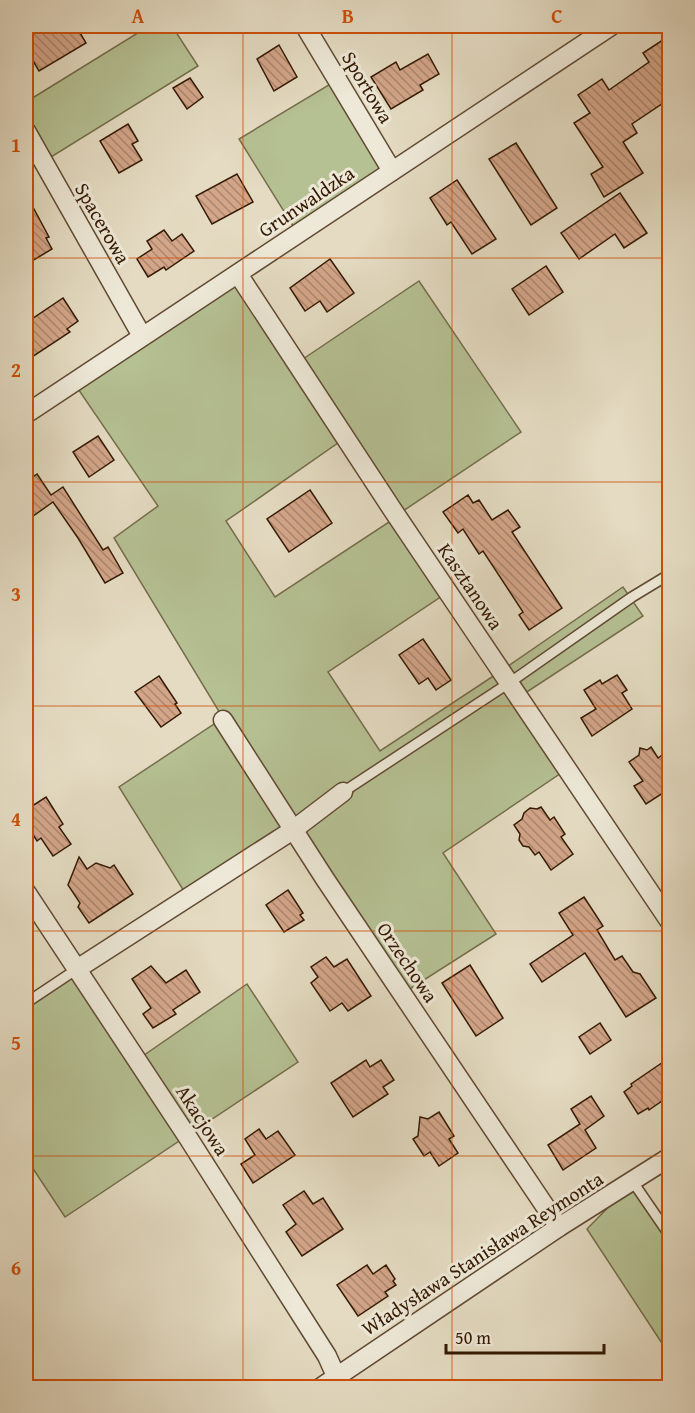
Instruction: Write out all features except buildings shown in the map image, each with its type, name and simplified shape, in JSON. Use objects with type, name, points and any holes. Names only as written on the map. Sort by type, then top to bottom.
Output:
[{"type":"street","name":"Sportowa","points":[[305,26],[392,171]]},
{"type":"street","name":"Grunwaldzka","points":[[26,414],[609,26]]},
{"type":"street","name":"Spacerowa","points":[[26,131],[142,336]]},
{"type":"street","name":"Kasztanowa","points":[[238,274],[392,509],[669,922]]},
{"type":"street","name":"Orzechowa","points":[[223,720],[293,830],[559,1227]]},
{"type":"street","points":[[76,969],[293,830],[344,792]]},
{"type":"street","name":"Akacjowa","points":[[26,892],[188,1136],[327,1356],[339,1382]]},
{"type":"street","name":"Władysława Stanisława Reymonta","points":[[320,1388],[339,1382],[559,1227],[669,1157]]},
{"type":"lane","points":[[344,792],[669,574]]},
{"type":"lane","points":[[26,1003],[76,969]]},
{"type":"lane","points":[[633,1182],[669,1236]]},
{"type":"green space","points":[[149,26],[172,26],[198,66],[43,162],[26,131],[26,102]]},
{"type":"green space","points":[[337,80],[392,171],[298,234],[239,139]]},
{"type":"green space","points":[[238,274],[297,363],[419,281],[521,432],[403,511],[338,443],[226,521],[275,597],[389,522],[448,592],[328,672],[380,751],[623,587],[643,616],[519,697],[567,769],[443,853],[496,934],[402,994],[293,830],[187,896],[119,787],[223,718],[114,538],[158,506],[74,383]]},
{"type":"green space","points":[[77,969],[137,1060],[247,984],[298,1062],[65,1217],[26,1158],[26,1001]]},
{"type":"green space","points":[[633,1182],[669,1236],[669,1354],[587,1229]]}]
